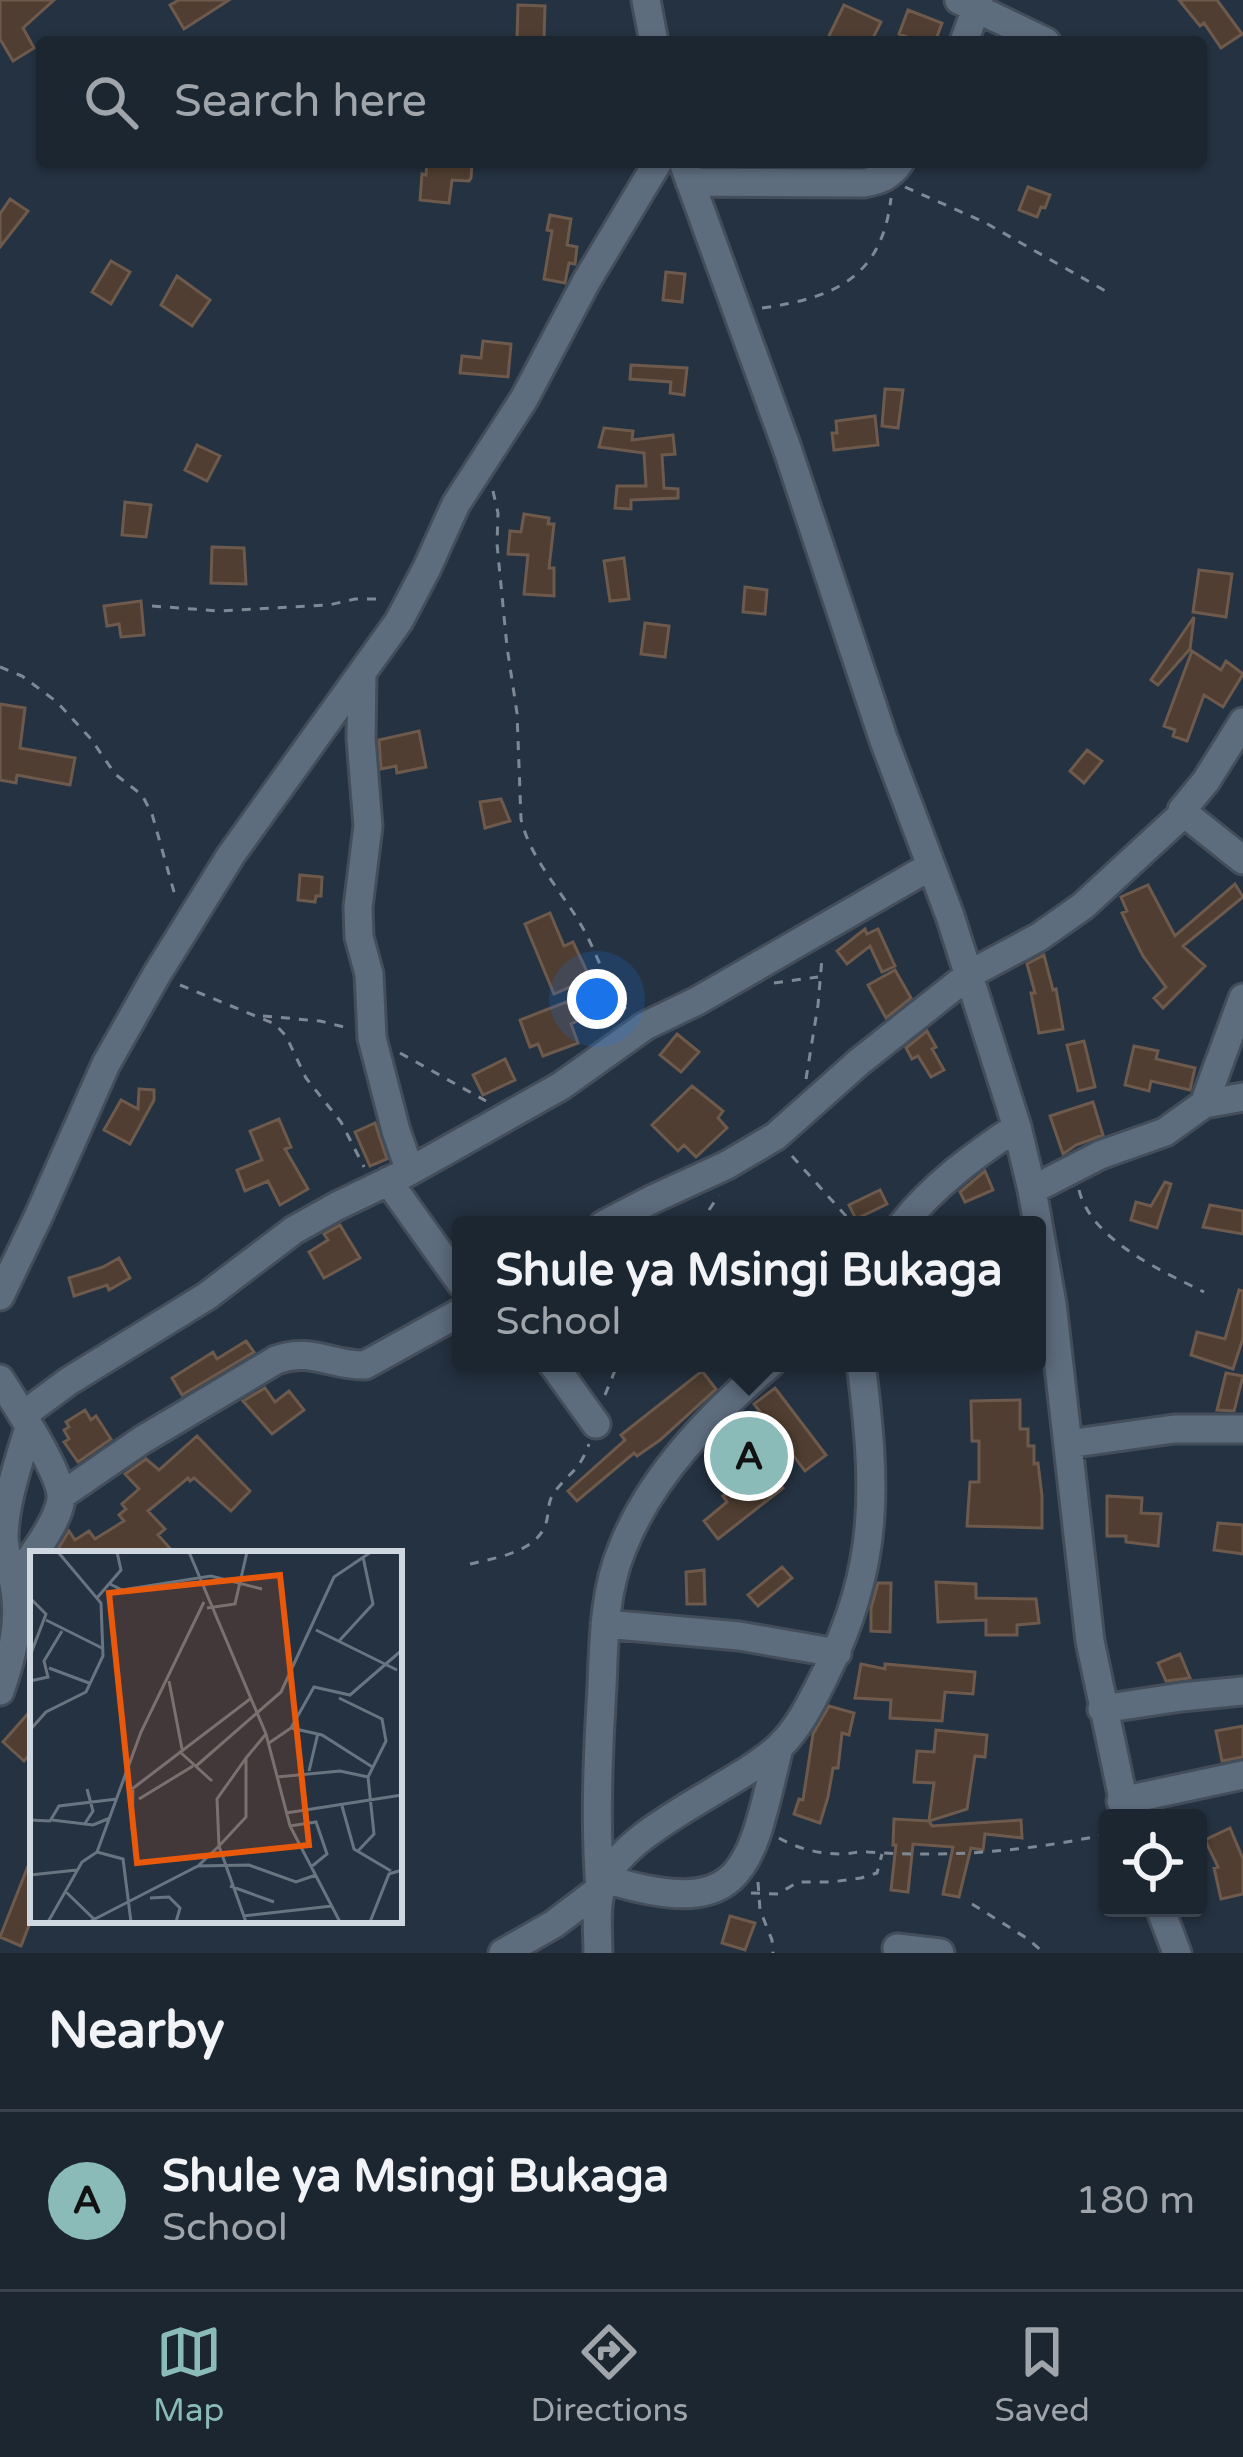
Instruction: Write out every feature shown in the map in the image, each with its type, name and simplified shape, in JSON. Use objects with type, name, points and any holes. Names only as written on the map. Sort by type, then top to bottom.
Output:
[{"type":"street","points":[[646,0],[653,36]]},
{"type":"street","points":[[965,36],[971,2],[1035,36]]},
{"type":"street","points":[[0,1296],[106,1064],[157,974],[231,855],[411,600],[456,504],[524,399],[654,168]]},
{"type":"street","points":[[896,171],[864,183],[687,172],[970,974],[1016,1127],[1037,1216]]},
{"type":"street","points":[[362,673],[368,844],[358,921],[369,974],[372,1038],[397,1131],[399,1176],[452,1267]]},
{"type":"street","points":[[1243,722],[1182,810],[1243,860]]},
{"type":"street","points":[[622,1216],[776,1136],[970,974],[1040,938],[1083,906],[1184,813]]},
{"type":"street","points":[[0,1691],[17,1621],[4,1539],[6,1516],[26,1421],[69,1381],[207,1296],[294,1230],[561,1087],[645,1026],[932,866]]},
{"type":"street","points":[[1032,1190],[1165,1132],[1204,1104],[1243,998]]},
{"type":"street","points":[[1204,1104],[1243,1096]]},
{"type":"street","points":[[910,1216],[946,1178],[1016,1127]]},
{"type":"street","points":[[1046,1270],[1082,1584],[1124,1809]]},
{"type":"street","points":[[62,1495],[142,1440],[277,1360],[314,1354],[365,1365],[452,1317]]},
{"type":"street","points":[[558,1372],[596,1424]]},
{"type":"street","points":[[598,1953],[603,1884],[596,1814],[609,1591],[635,1520],[693,1439],[761,1372]]},
{"type":"street","points":[[502,1953],[554,1924],[603,1884],[628,1850],[655,1829],[779,1748],[811,1704],[837,1653],[869,1546],[873,1488],[862,1372]]},
{"type":"street","points":[[0,1379],[62,1495],[58,1511],[34,1551]]},
{"type":"street","points":[[1069,1444],[1174,1429],[1243,1429]]},
{"type":"street","points":[[14,1582],[30,1557]]},
{"type":"street","points":[[605,1624],[739,1636],[837,1653]]},
{"type":"street","points":[[1102,1708],[1243,1691]]},
{"type":"street","points":[[603,1884],[676,1894],[713,1890],[729,1882],[749,1855],[779,1748]]},
{"type":"street","points":[[1127,1809],[1243,1775]]},
{"type":"street","points":[[1163,1917],[1177,1953]]},
{"type":"street","points":[[897,1948],[940,1953]]},
{"type":"path","points":[[896,171],[912,191],[984,222],[1109,293]]},
{"type":"path","points":[[737,311],[814,296],[844,284],[867,266],[889,221],[896,171]]},
{"type":"path","points":[[477,468],[489,481],[498,513],[499,563],[517,713],[518,802],[525,836],[585,933],[613,991],[645,1026]]},
{"type":"path","points":[[152,607],[219,611],[369,598],[411,600]]},
{"type":"path","points":[[0,668],[22,676],[57,701],[116,774],[148,802],[185,928]]},
{"type":"path","points":[[798,1116],[815,1024],[824,930]]},
{"type":"path","points":[[157,974],[275,1024],[306,1078],[333,1109],[364,1167],[371,1174],[399,1176]]},
{"type":"path","points":[[261,1016],[320,1021],[372,1038],[510,1115]]},
{"type":"path","points":[[776,1136],[846,1216]]},
{"type":"path","points":[[1074,1168],[1082,1201],[1097,1225],[1136,1255],[1204,1292]]},
{"type":"path","points":[[470,1564],[509,1554],[544,1529],[550,1499],[577,1470],[615,1372]]},
{"type":"path","points":[[760,1823],[802,1848],[838,1854],[982,1854],[1099,1835]]},
{"type":"path","points":[[759,1893],[783,1892],[798,1882],[871,1876],[877,1873],[882,1853]]},
{"type":"path","points":[[758,1880],[760,1910],[773,1953]]},
{"type":"path","points":[[972,1904],[1044,1953]]},
{"type":"building","points":[[0,0],[54,0],[23,28],[34,48],[13,61],[0,39]]},
{"type":"building","points":[[179,0],[229,0],[184,29],[170,5]]},
{"type":"building","points":[[1179,0],[1217,0],[1242,34],[1221,48],[1204,23],[1200,26]]},
{"type":"building","points":[[518,5],[545,6],[544,36],[517,36]]},
{"type":"building","points":[[844,5],[881,22],[874,36],[829,36]]},
{"type":"building","points":[[908,10],[942,23],[937,36],[899,34]]},
{"type":"building","points":[[427,168],[472,168],[469,181],[452,180],[449,203],[420,200],[422,174],[426,175]]},
{"type":"building","points":[[1028,187],[1050,195],[1037,217],[1019,210]]},
{"type":"building","points":[[10,199],[28,211],[0,247],[0,214]]},
{"type":"building","points":[[550,215],[571,219],[567,245],[577,247],[565,283],[544,279]]},
{"type":"building","points":[[111,261],[130,272],[111,304],[92,292]]},
{"type":"building","points":[[666,272],[685,274],[682,302],[663,300]]},
{"type":"building","points":[[177,276],[210,300],[192,326],[161,305]]},
{"type":"building","points":[[483,341],[511,344],[508,377],[460,373],[462,356],[481,358]]},
{"type":"building","points":[[631,365],[687,368],[684,395],[670,393],[671,382],[630,379]]},
{"type":"building","points":[[885,389],[903,390],[898,428],[882,426]]},
{"type":"building","points":[[875,416],[878,445],[834,450],[836,421]]},
{"type":"building","points":[[604,428],[633,431],[632,440],[673,435],[675,454],[662,455],[664,488],[678,489],[678,498],[631,500],[631,509],[615,508],[617,486],[646,486],[644,453],[599,447]]},
{"type":"building","points":[[197,445],[220,456],[207,481],[185,470]]},
{"type":"building","points":[[125,502],[151,505],[146,537],[122,535]]},
{"type":"building","points":[[524,514],[549,518],[548,524],[554,524],[549,568],[554,568],[554,596],[524,594],[528,555],[508,554],[510,531],[521,532]]},
{"type":"building","points":[[212,547],[244,548],[246,584],[211,583]]},
{"type":"building","points":[[624,558],[629,599],[610,601],[604,561]]},
{"type":"building","points":[[1199,570],[1232,574],[1226,617],[1193,612]]},
{"type":"building","points":[[745,587],[767,590],[765,614],[743,612]]},
{"type":"building","points":[[141,601],[144,635],[121,637],[119,624],[107,626],[104,606]]},
{"type":"building","points":[[1194,617],[1190,649],[1158,685],[1151,680]]},
{"type":"building","points":[[645,623],[669,626],[665,657],[641,654]]},
{"type":"building","points":[[1192,651],[1221,670],[1226,661],[1243,674],[1223,707],[1204,695],[1187,741],[1164,726]]},
{"type":"building","points":[[0,704],[25,708],[20,748],[75,758],[70,785],[17,775],[16,783],[0,780]]},
{"type":"building","points":[[419,731],[426,767],[397,773],[396,766],[381,769],[379,740]]},
{"type":"building","points":[[1087,750],[1102,761],[1084,783],[1070,771]]},
{"type":"building","points":[[501,799],[510,821],[485,828],[480,802]]},
{"type":"building","points":[[300,875],[322,877],[321,896],[315,902],[298,900]]},
{"type":"building","points":[[1235,884],[1243,897],[1183,946],[1205,966],[1163,1008],[1154,998],[1166,987],[1129,928],[1121,897],[1148,885],[1175,936]]},
{"type":"building","points":[[550,913],[564,946],[573,942],[590,978],[554,994],[525,924]]},
{"type":"building","points":[[865,929],[867,934],[878,929],[895,966],[882,972],[870,946],[847,964],[837,951]]},
{"type":"building","points":[[1044,955],[1063,1029],[1039,1033],[1027,964]]},
{"type":"building","points":[[895,970],[911,998],[886,1018],[868,985]]},
{"type":"building","points":[[569,1001],[577,1021],[571,1024],[578,1043],[543,1056],[538,1044],[530,1047],[520,1020]]},
{"type":"building","points":[[927,1031],[944,1070],[931,1077],[918,1056],[912,1059],[906,1048]]},
{"type":"building","points":[[677,1034],[699,1052],[681,1072],[660,1055]]},
{"type":"building","points":[[1084,1041],[1095,1087],[1078,1091],[1067,1045]]},
{"type":"building","points":[[1134,1046],[1158,1051],[1156,1059],[1195,1068],[1190,1090],[1151,1081],[1149,1091],[1125,1085]]},
{"type":"building","points":[[505,1059],[515,1080],[483,1095],[473,1075]]},
{"type":"building","points":[[692,1086],[723,1111],[718,1118],[727,1128],[696,1157],[684,1145],[678,1151],[652,1125]]},
{"type":"building","points":[[139,1089],[154,1090],[154,1100],[130,1144],[104,1130],[121,1100],[138,1109]]},
{"type":"building","points":[[1093,1102],[1103,1135],[1063,1154],[1050,1116]]},
{"type":"building","points":[[279,1119],[291,1147],[285,1149],[308,1189],[280,1205],[268,1181],[245,1191],[237,1170],[262,1160],[250,1131]]},
{"type":"building","points":[[375,1123],[387,1159],[370,1166],[355,1132]]},
{"type":"building","points":[[985,1171],[993,1190],[965,1202],[960,1192]]},
{"type":"building","points":[[1165,1182],[1171,1184],[1157,1228],[1131,1220],[1136,1202],[1151,1206]]},
{"type":"building","points":[[880,1190],[887,1204],[862,1216],[854,1216],[849,1205]]},
{"type":"building","points":[[1210,1205],[1243,1211],[1243,1234],[1203,1227]]},
{"type":"building","points":[[340,1225],[360,1258],[324,1278],[309,1252],[328,1240],[324,1234]]},
{"type":"building","points":[[119,1258],[130,1278],[109,1290],[107,1285],[74,1296],[69,1278]]},
{"type":"building","points":[[1239,1290],[1243,1291],[1243,1338],[1233,1369],[1191,1355],[1197,1332],[1225,1339]]},
{"type":"building","points":[[246,1341],[254,1352],[182,1395],[172,1378],[213,1352],[217,1359]]},
{"type":"building","points":[[701,1372],[716,1389],[660,1440],[637,1456],[634,1453],[577,1501],[568,1491],[625,1440],[621,1435]]},
{"type":"building","points":[[1226,1373],[1243,1376],[1234,1411],[1217,1410]]},
{"type":"building","points":[[265,1388],[275,1402],[289,1391],[304,1410],[272,1434],[243,1401]]},
{"type":"building","points":[[775,1388],[826,1455],[805,1471],[754,1404]]},
{"type":"building","points":[[1020,1400],[1020,1429],[1028,1429],[1028,1446],[1034,1446],[1034,1464],[1038,1463],[1042,1528],[967,1526],[970,1482],[979,1482],[979,1441],[972,1441],[971,1401]]},
{"type":"building","points":[[85,1410],[91,1420],[96,1416],[111,1439],[78,1462],[64,1442],[69,1439],[64,1430],[69,1427],[66,1422]]},
{"type":"building","points":[[197,1436],[250,1491],[231,1511],[194,1478],[188,1478],[148,1511],[165,1529],[158,1535],[172,1551],[57,1551],[69,1531],[75,1540],[89,1531],[95,1539],[124,1521],[119,1515],[126,1509],[122,1504],[139,1489],[125,1474],[146,1459],[159,1470]]},
{"type":"building","points":[[764,1465],[783,1488],[718,1539],[704,1521],[727,1502],[723,1496]]},
{"type":"building","points":[[1107,1496],[1142,1498],[1141,1513],[1161,1514],[1158,1546],[1126,1542],[1126,1536],[1107,1536]]},
{"type":"building","points":[[1218,1523],[1243,1525],[1243,1554],[1214,1550]]},
{"type":"building","points":[[782,1567],[792,1578],[758,1606],[748,1595]]},
{"type":"building","points":[[704,1570],[705,1604],[687,1604],[686,1572]]},
{"type":"building","points":[[936,1582],[976,1584],[976,1598],[1036,1599],[1039,1623],[1017,1625],[1017,1635],[986,1635],[986,1620],[938,1622]]},
{"type":"building","points":[[878,1583],[891,1583],[890,1632],[871,1631]]},
{"type":"building","points":[[1180,1654],[1190,1678],[1166,1681],[1158,1663]]},
{"type":"building","points":[[861,1664],[975,1672],[973,1694],[945,1692],[942,1721],[890,1718],[891,1700],[855,1698]]},
{"type":"building","points":[[829,1706],[854,1713],[849,1735],[842,1733],[838,1768],[833,1768],[820,1823],[794,1814],[799,1799],[803,1800],[813,1734]]},
{"type":"building","points":[[30,1711],[30,1754],[24,1761],[3,1742]]},
{"type":"building","points":[[1243,1726],[1243,1757],[1222,1761],[1216,1731]]},
{"type":"building","points":[[936,1730],[987,1735],[985,1757],[975,1756],[967,1809],[929,1821],[934,1783],[914,1782],[917,1751],[934,1752]]},
{"type":"building","points":[[894,1819],[929,1821],[932,1826],[1021,1820],[1022,1838],[985,1834],[983,1850],[971,1848],[959,1897],[943,1894],[953,1847],[913,1844],[908,1892],[891,1890]]},
{"type":"building","points":[[1230,1828],[1243,1859],[1243,1894],[1221,1899],[1214,1868],[1218,1867],[1207,1839]]},
{"type":"building","points":[[30,1861],[30,1923],[21,1946],[0,1937]]},
{"type":"building","points":[[730,1916],[755,1923],[745,1950],[722,1943]]},
{"type":"place","name":"Shule ya Msingi Bukaga","points":[[749,1456]]}]
